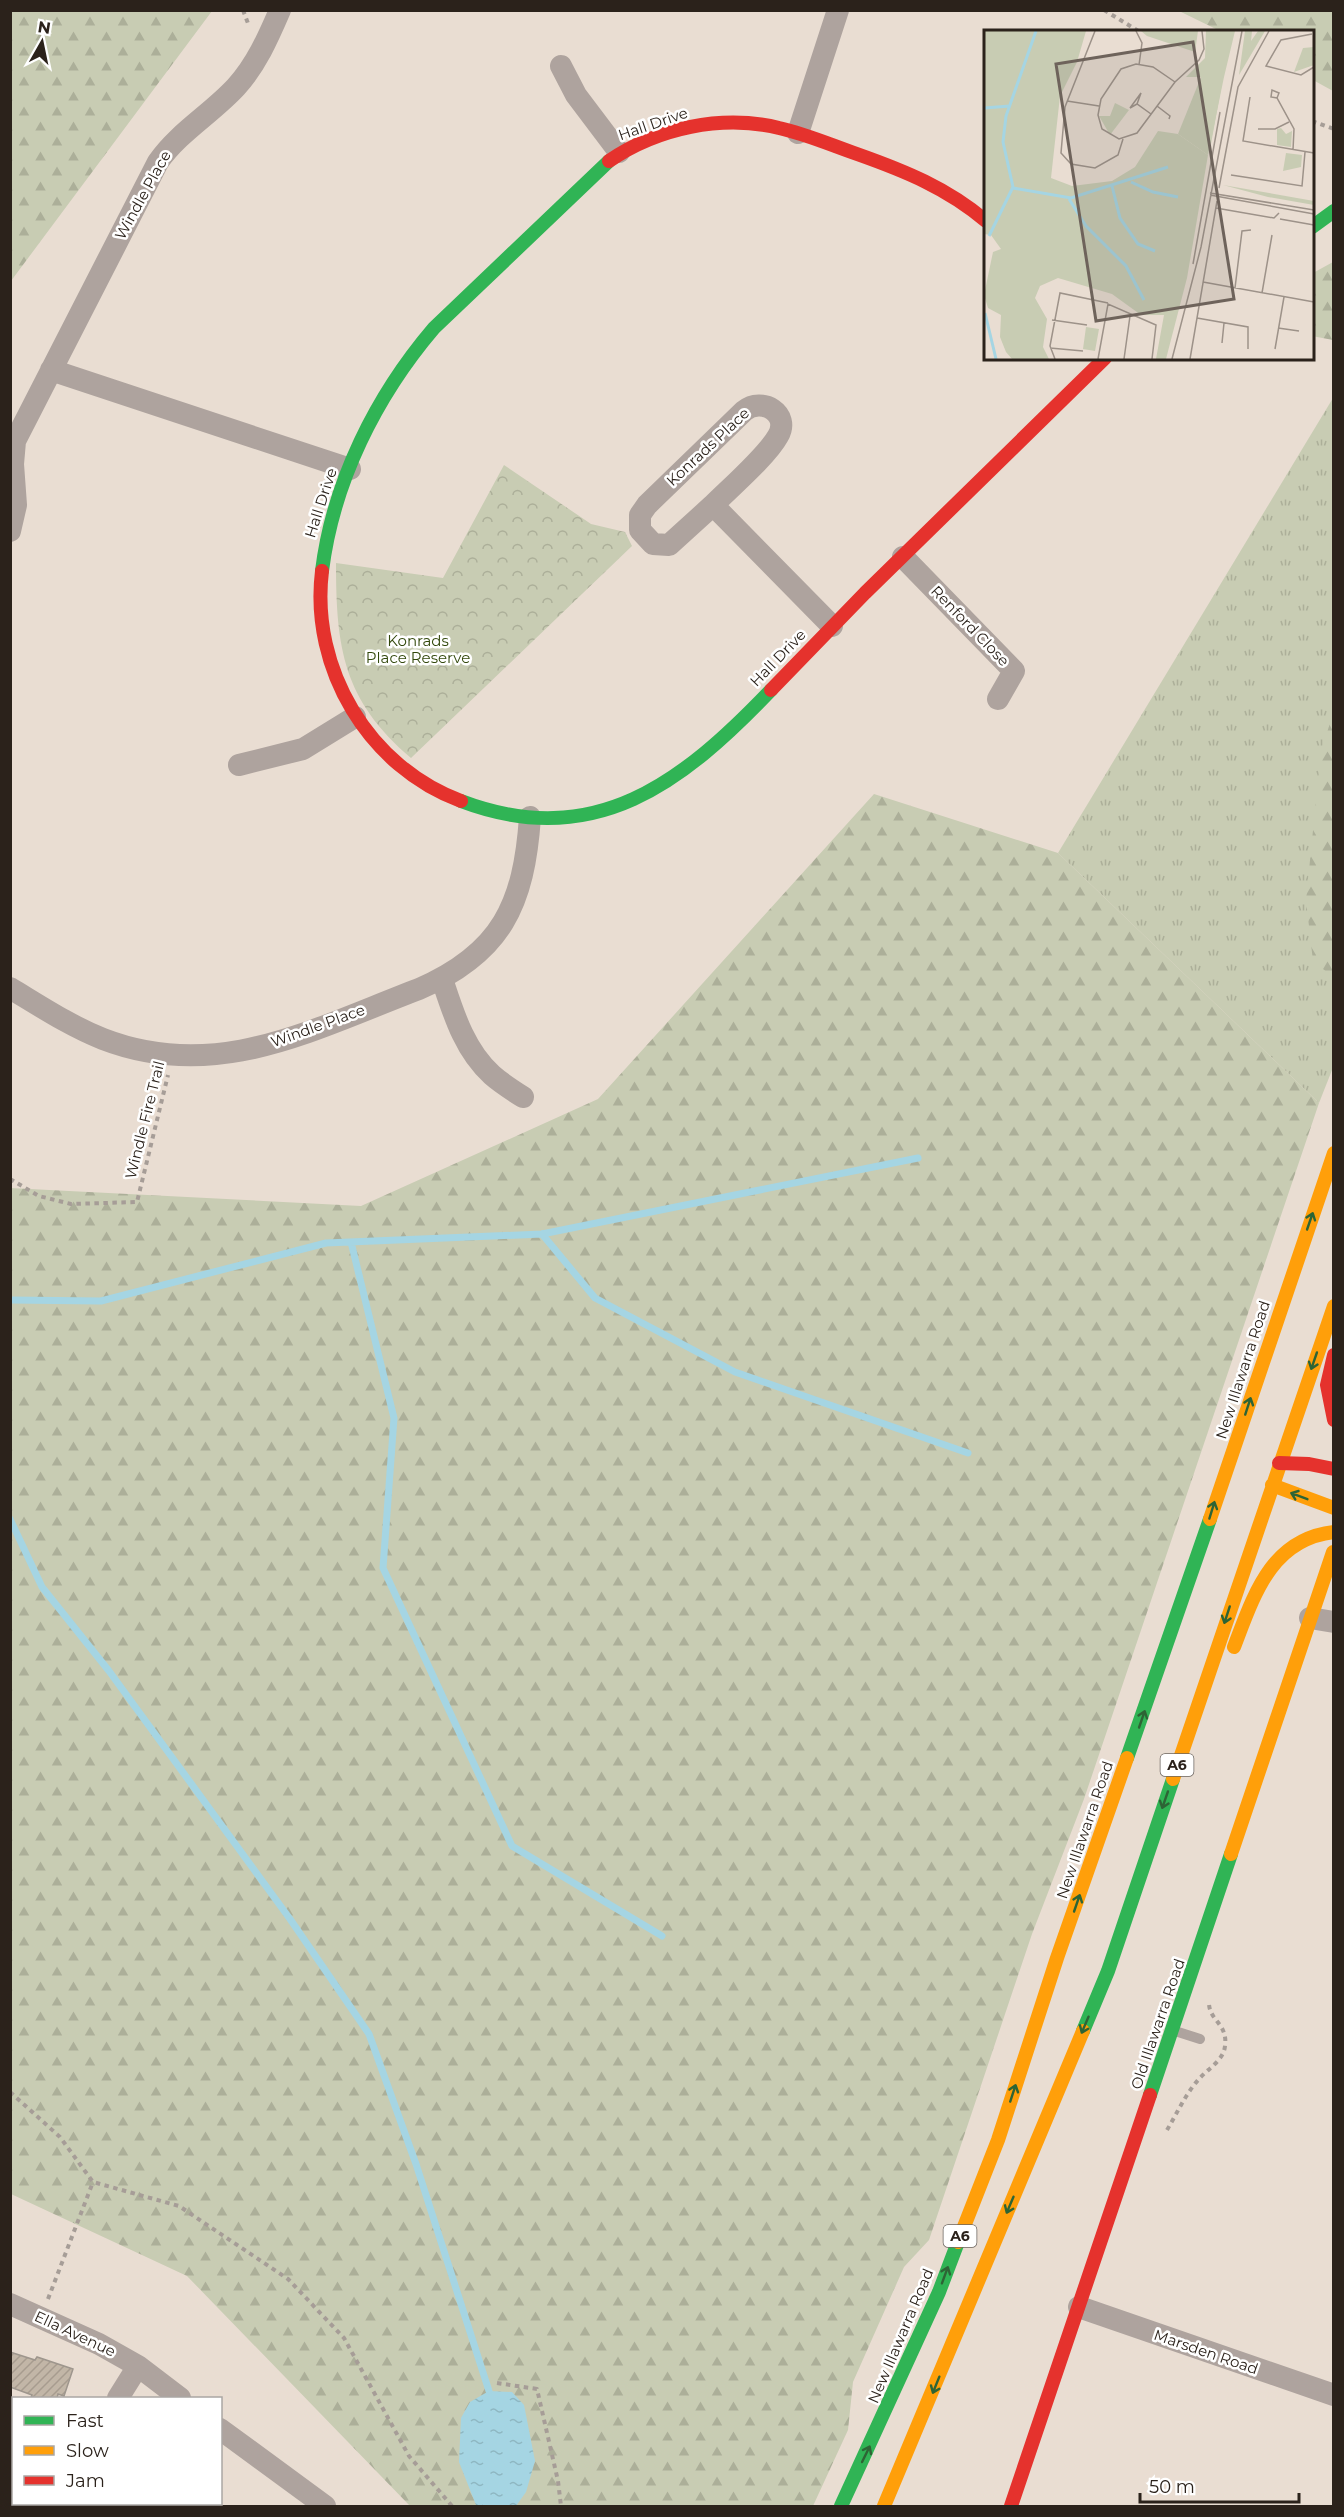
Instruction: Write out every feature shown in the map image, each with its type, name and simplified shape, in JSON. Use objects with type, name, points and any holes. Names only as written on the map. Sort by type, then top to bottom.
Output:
[{"type":"main road","name":"Hall Drive","points":[[984,219],[951,193],[927,179],[798,133],[766,125],[705,124],[674,131],[619,152],[574,191],[410,355],[378,406],[329,524],[323,552],[320,610],[323,637],[332,668],[355,717],[384,753],[431,788],[490,811],[530,817],[552,818],[599,812],[622,805],[669,781],[756,705],[832,626],[1103,360]]},
{"type":"main road","points":[[1314,226],[1334,211]]},
{"type":"main road","name":"New Illawarra Road","points":[[841,2506],[939,2292],[998,2140],[1057,1958],[1232,1467],[1334,1153]]},
{"type":"main road","name":"A6","points":[[884,2506],[904,2463],[1108,1971],[1198,1703],[1266,1483],[1334,1306]]},
{"type":"main road","points":[[1334,1355],[1328,1386],[1334,1420]]},
{"type":"main road","points":[[1232,1467],[1249,1462]]},
{"type":"main road","points":[[1274,1462],[1309,1464],[1334,1469]]},
{"type":"main road","points":[[1266,1483],[1330,1507]]},
{"type":"main road","points":[[1198,1703],[1226,1670],[1249,1606],[1276,1562],[1300,1539],[1316,1533],[1334,1532]]},
{"type":"main road","name":"Old Illawarra Road","points":[[1011,2506],[1333,1552]]},
{"type":"street","name":"Windle Place","points":[[10,531],[16,506],[13,464],[15,441],[51,370],[159,162],[172,144],[239,83],[263,47],[280,10]]},
{"type":"street","points":[[798,133],[838,10]]},
{"type":"street","points":[[561,66],[576,95],[619,152]]},
{"type":"street","points":[[51,370],[350,470]]},
{"type":"street","name":"Konrads Place","points":[[757,405],[771,408],[780,419],[779,434],[713,505],[669,545],[653,544],[640,530],[639,520],[646,505],[744,411],[757,405]]},
{"type":"street","points":[[713,505],[832,626]]},
{"type":"street","name":"Renford Close","points":[[903,557],[1014,671],[998,699]]},
{"type":"street","points":[[238,765],[303,749],[355,717]]},
{"type":"street","name":"Windle Place","points":[[10,988],[102,1039],[125,1046],[172,1054],[214,1056],[259,1048],[442,979],[476,955],[505,920],[515,900],[526,867],[530,817]]},
{"type":"street","points":[[442,979],[466,1041],[479,1061],[492,1075],[523,1097]]},
{"type":"street","points":[[1310,1618],[1334,1622]]},
{"type":"street","name":"Ella Avenue","points":[[10,2304],[110,2349],[138,2366],[179,2397]]},
{"type":"street","name":"Marsden Road","points":[[1079,2307],[1334,2395]]},
{"type":"street","points":[[119,2397],[138,2366]]},
{"type":"street","points":[[222,2430],[325,2506]]},
{"type":"lane","points":[[1173,2031],[1200,2039]]},
{"type":"path","points":[[1104,10],[1137,30]]},
{"type":"path","points":[[1314,122],[1334,129]]},
{"type":"path","name":"Windle Fire Trail","points":[[10,1179],[39,1196],[71,1204],[137,1202],[172,1054]]},
{"type":"path","points":[[10,2092],[60,2137],[93,2182],[179,2206],[288,2279],[344,2338],[409,2456],[452,2506]]},
{"type":"path","points":[[41,2318],[93,2182]]},
{"type":"path","points":[[497,2383],[537,2389],[558,2481],[561,2506]]},
{"type":"green space","points":[[10,11],[212,11],[11,281]]},
{"type":"green space","points":[[1179,11],[1333,11],[1333,91],[1314,81],[1314,30],[1218,30]]},
{"type":"green space","points":[[1333,262],[1333,340],[1314,336],[1314,272]]},
{"type":"green space","points":[[1333,398],[1334,1065],[1319,1103],[1058,853]]},
{"type":"green space","name":"Konrads Place Reserve","points":[[504,465],[591,524],[625,532],[632,546],[411,758],[388,736],[371,715],[357,693],[348,671],[338,621],[336,563],[443,578]]},
{"type":"green space","points":[[1333,714],[1333,977],[1313,961],[1306,900],[1321,751]]},
{"type":"green space","points":[[874,794],[1058,853],[1319,1103],[1084,1799],[1032,1934],[929,2240],[904,2267],[853,2382],[848,2430],[813,2506],[410,2506],[187,2276],[11,2194],[10,1188],[361,1206],[598,1099]]},
{"type":"water","points":[[489,2391],[512,2392],[524,2405],[535,2461],[526,2492],[516,2506],[476,2505],[459,2462],[461,2418],[470,2402]]},
{"type":"building","points":[[10,2352],[35,2360],[37,2357],[73,2369],[64,2396],[58,2394],[57,2397],[31,2397],[32,2395],[10,2387]]},
{"type":"building","points":[[10,2411],[12,2412],[12,2444],[10,2443]]},
{"type":"building","points":[[10,2453],[12,2454],[12,2496],[10,2495]]},
{"type":"building","points":[[126,2505],[166,2505],[166,2506]]},
{"type":"waterway","points":[[10,1300],[101,1301],[326,1243],[542,1234],[918,1158]]},
{"type":"waterway","points":[[542,1234],[595,1298],[735,1372],[968,1453]]},
{"type":"waterway","points":[[351,1242],[394,1418],[383,1568],[512,1846],[662,1936]]},
{"type":"waterway","points":[[10,1519],[42,1587],[109,1671],[290,1919],[369,2034],[416,2164],[489,2391]]},
{"type":"traffic: fast","points":[[322,571],[336,505],[347,473],[376,411],[413,354],[434,328],[609,161]]},
{"type":"traffic: fast","points":[[1314,226],[1334,211]]},
{"type":"traffic: fast","points":[[461,801],[509,815],[554,818],[595,813],[633,799],[670,779],[704,753],[771,690]]},
{"type":"traffic: fast","points":[[1127,1758],[1210,1519]]},
{"type":"traffic: fast","points":[[1083,2031],[1108,1971],[1173,1779]]},
{"type":"traffic: fast","points":[[1150,2095],[1231,1854]]},
{"type":"traffic: fast","points":[[841,2506],[939,2292],[958,2242]]},
{"type":"traffic: slow","points":[[1210,1519],[1334,1153]]},
{"type":"traffic: slow","points":[[1173,1779],[1334,1306]]},
{"type":"traffic: slow","points":[[1272,1485],[1334,1508]]},
{"type":"traffic: slow","points":[[1234,1647],[1258,1590],[1280,1558],[1295,1546],[1312,1537],[1334,1532]]},
{"type":"traffic: slow","points":[[1231,1854],[1333,1552]]},
{"type":"traffic: slow","points":[[958,2242],[998,2140],[1057,1958],[1127,1758]]},
{"type":"traffic: slow","points":[[884,2506],[1083,2031]]},
{"type":"traffic: jam","points":[[609,161],[648,140],[669,132],[713,124],[757,124],[809,136],[909,174],[956,199],[984,219]]},
{"type":"traffic: jam","points":[[771,690],[865,593],[1103,360]]},
{"type":"traffic: jam","points":[[322,571],[321,608],[326,644],[336,678],[352,710],[373,739],[399,764],[428,785],[461,801]]},
{"type":"traffic: jam","points":[[1334,1355],[1327,1385],[1334,1420]]},
{"type":"traffic: jam","points":[[1279,1463],[1309,1464],[1334,1469]]},
{"type":"traffic: jam","points":[[1011,2506],[1150,2095]]}]
